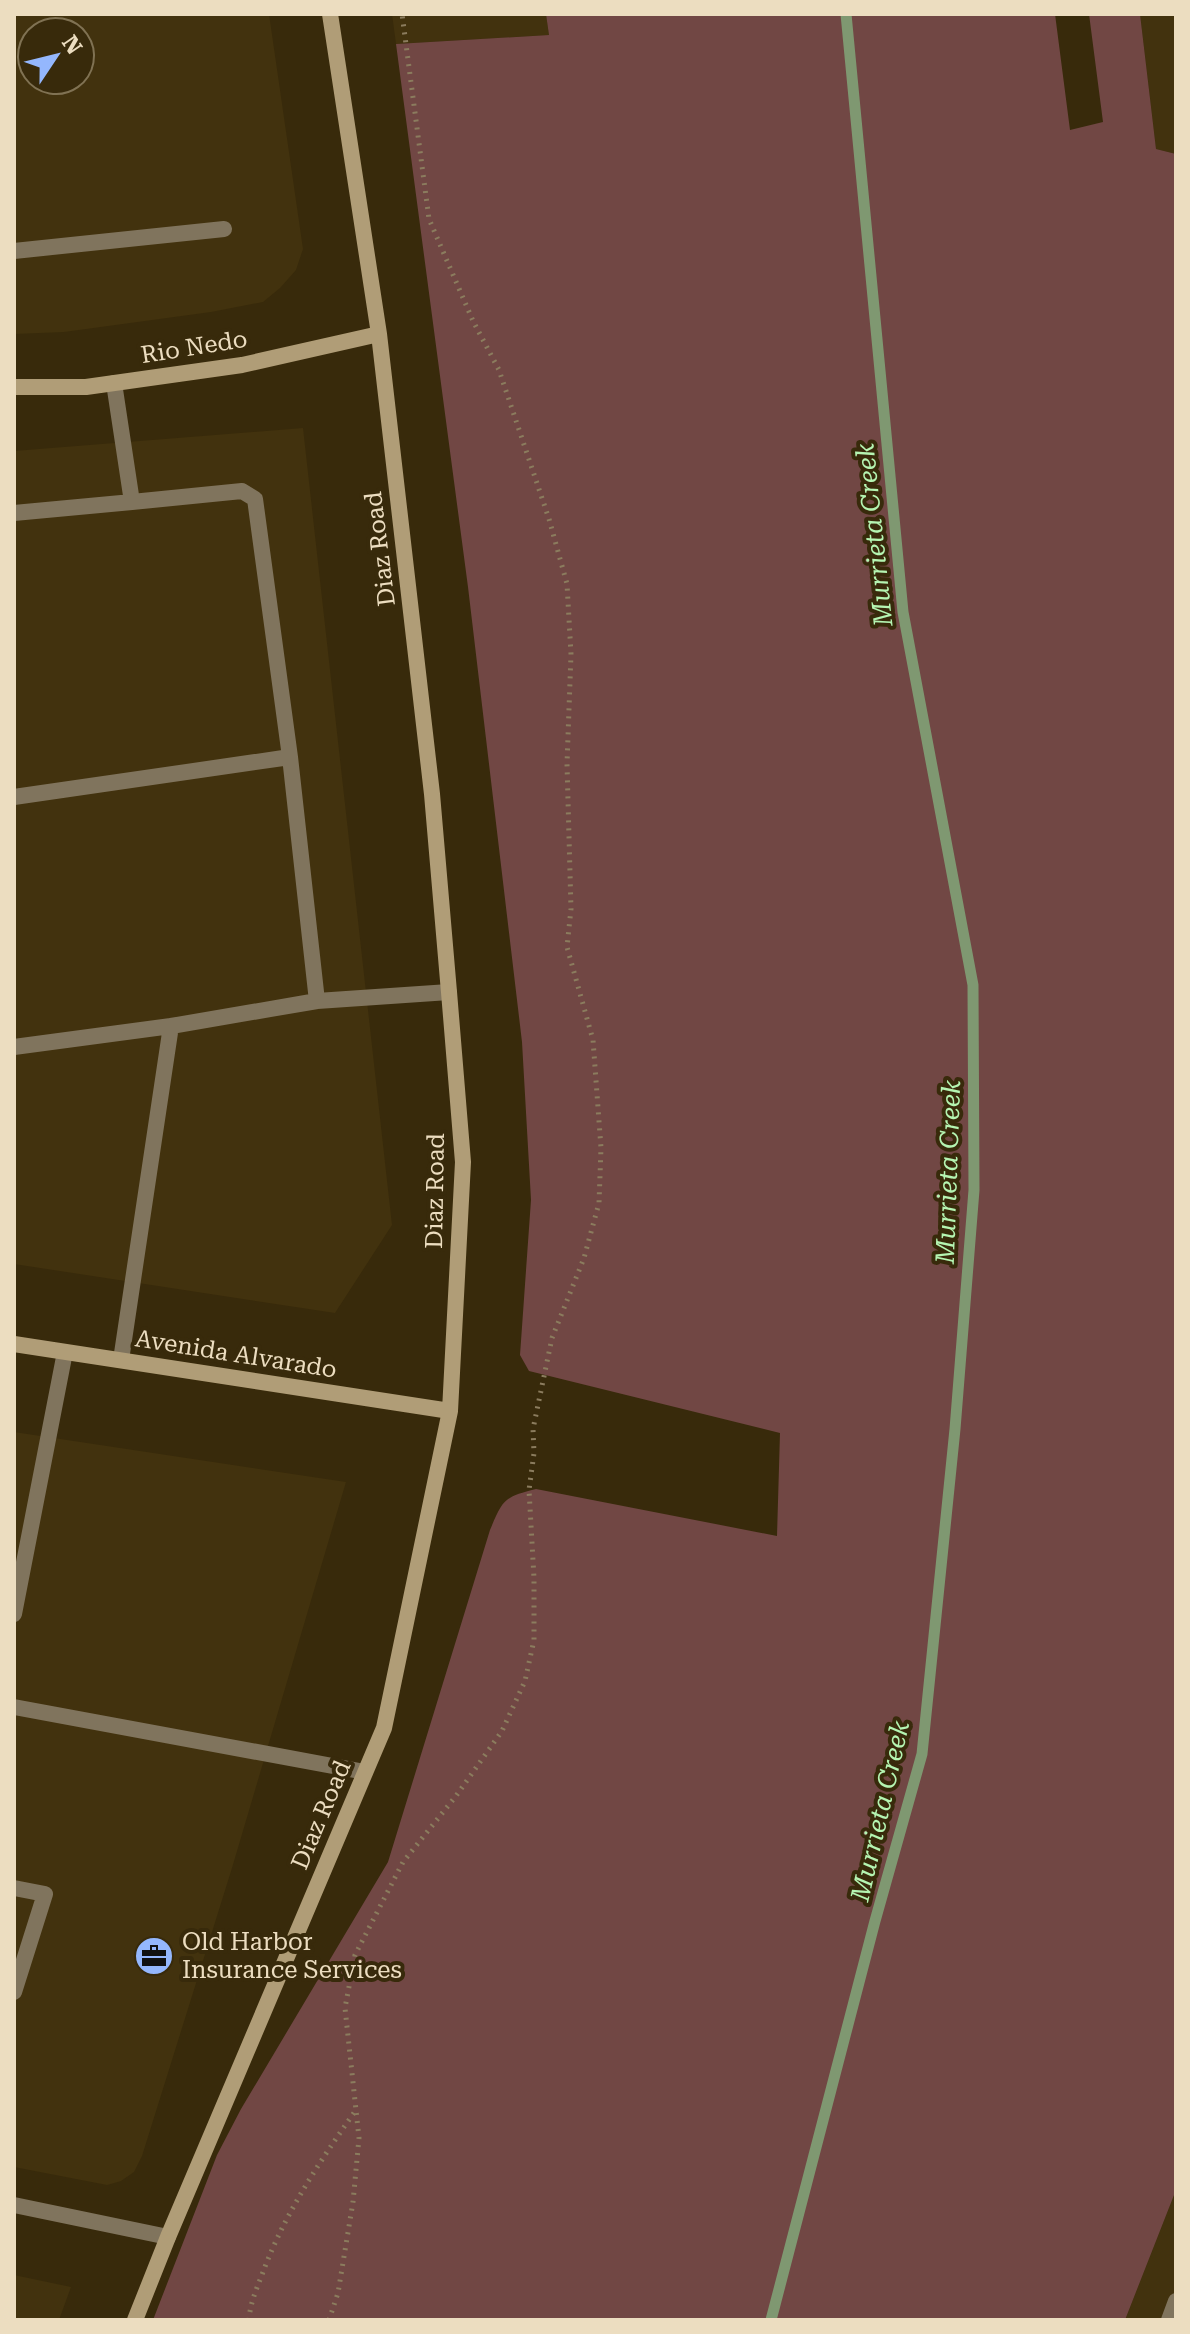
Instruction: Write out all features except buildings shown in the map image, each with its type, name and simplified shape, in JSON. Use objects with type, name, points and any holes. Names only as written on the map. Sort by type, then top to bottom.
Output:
[{"type":"main road","name":"Diaz Road","points":[[135,2320],[384,1728],[450,1411],[463,1162],[432,794],[379,334],[330,14]]},
{"type":"main road","name":"Rio Nedo","points":[[14,387],[86,387],[242,365],[379,334]]},
{"type":"main road","name":"Avenida Alvarado","points":[[14,1344],[450,1411]]},
{"type":"street","points":[[14,251],[224,229]]},
{"type":"street","points":[[114,383],[132,502]]},
{"type":"street","points":[[14,513],[242,491],[255,499],[290,757],[317,1001]]},
{"type":"street","points":[[14,797],[290,757]]},
{"type":"street","points":[[14,1047],[171,1026],[317,1001],[449,992]]},
{"type":"street","points":[[121,1360],[171,1026]]},
{"type":"street","points":[[14,1614],[65,1352]]},
{"type":"street","points":[[14,1707],[365,1772]]},
{"type":"street","points":[[14,1888],[45,1894],[14,1992]]},
{"type":"street","points":[[14,2205],[168,2237]]},
{"type":"street","points":[[1169,2320],[1176,2301]]},
{"type":"path","points":[[329,2320],[338,2293],[353,2202],[359,2138],[345,2008],[355,1955],[403,1862],[456,1796],[502,1731],[525,1681],[534,1640],[529,1490],[534,1453],[533,1429],[552,1338],[584,1258],[599,1203],[601,1148],[593,1040],[567,947],[571,909],[567,764],[571,654],[567,584],[549,519],[499,370],[473,321],[429,219],[402,14]]},
{"type":"path","points":[[249,2320],[250,2307],[275,2240],[318,2163],[357,2109]]},
{"type":"shaded area","points":[[14,14],[269,14],[303,249],[296,270],[263,302],[64,332],[14,334]]},
{"type":"shaded area","points":[[392,14],[546,14],[549,35],[396,44]]},
{"type":"shaded area","points":[[546,14],[1055,14],[1070,130],[1103,122],[1089,14],[1140,14],[1156,149],[1176,154],[1176,2190],[1125,2320],[153,2320],[217,2155],[241,2109],[388,1862],[490,1530],[502,1506],[517,1494],[536,1489],[777,1536],[780,1433],[529,1371],[520,1355],[531,1200],[522,1042],[468,587],[396,44],[549,35]]},
{"type":"shaded area","points":[[1140,14],[1176,14],[1176,154],[1156,149]]},
{"type":"shaded area","points":[[303,428],[392,1225],[335,1313],[14,1264],[14,451]]},
{"type":"shaded area","points":[[14,1432],[346,1482],[232,1868],[142,2156],[134,2172],[121,2181],[107,2185],[14,2167]]},
{"type":"shaded area","points":[[1176,2190],[1176,2320],[1125,2320]]},
{"type":"shaded area","points":[[14,2275],[71,2287],[59,2320],[14,2320]]},
{"type":"waterway","name":"Murrieta Creek","points":[[771,2320],[922,1754],[955,1429],[974,1190],[973,985],[903,612],[846,14]]},
{"type":"place","name":"Old Harbor Insurance Services","points":[[154,1956]]}]
